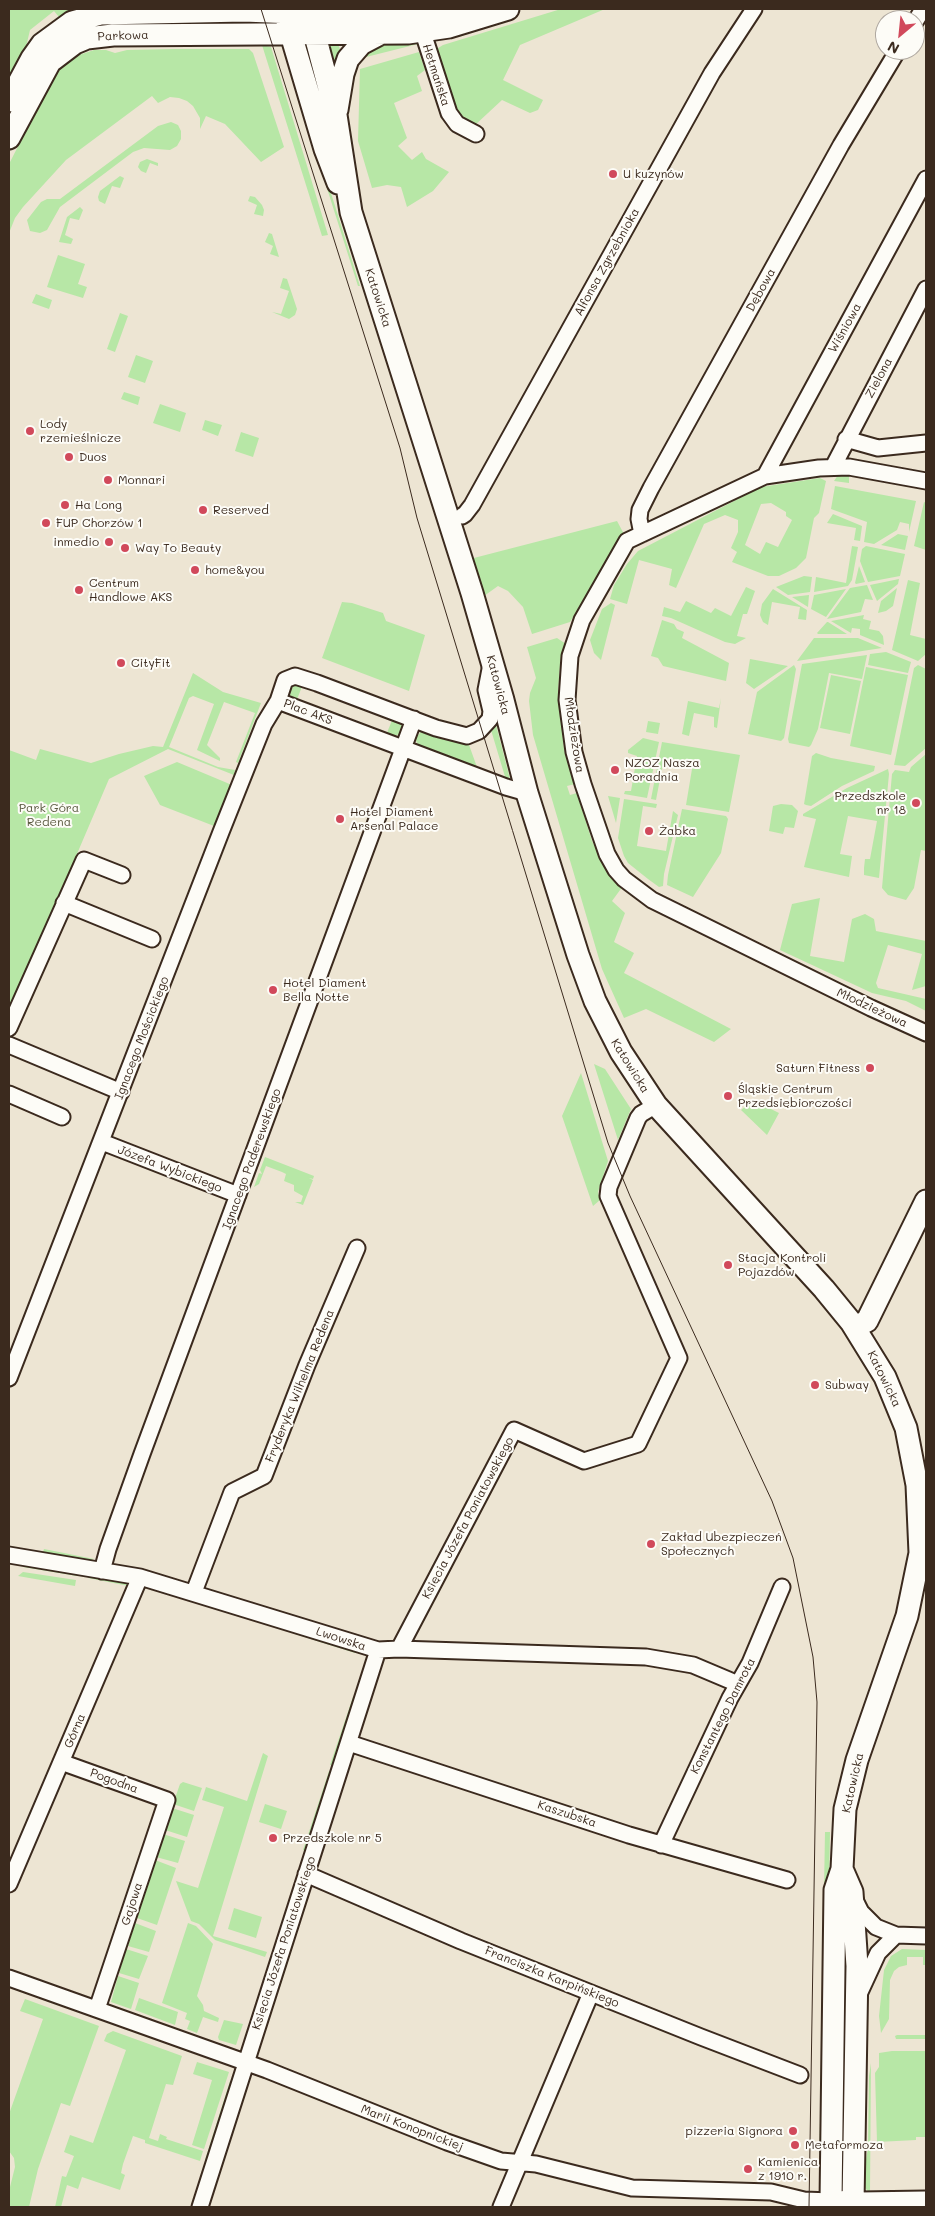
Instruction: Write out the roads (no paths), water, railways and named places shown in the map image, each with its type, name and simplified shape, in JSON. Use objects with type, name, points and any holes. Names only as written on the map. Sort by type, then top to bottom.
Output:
[{"type":"street","name":"Parkowa","points":[[9,101],[32,58],[42,44],[72,22],[84,17],[113,12],[232,10],[434,12],[470,9]]},
{"type":"street","name":"Parkowa","points":[[9,138],[48,65],[75,43],[87,38],[113,35],[314,35],[423,32],[449,27],[508,9]]},
{"type":"street","name":"Alfonsa Zgrzebnioka","points":[[462,516],[472,506],[712,73],[754,9]]},
{"type":"street","name":"Katowicka","points":[[284,11],[324,149],[348,201],[492,660],[527,793],[576,948],[595,1001],[620,1052],[656,1105],[824,1290],[855,1327],[885,1376],[904,1420],[909,1439],[919,1504],[921,1576],[850,1784],[845,1809],[842,1869],[835,1890],[831,2201]]},
{"type":"street","name":"Katowicka","points":[[309,11],[336,116],[346,174],[348,201]]},
{"type":"street","points":[[423,32],[426,21],[434,12]]},
{"type":"street","name":"Hetmańska","points":[[423,32],[449,114],[457,124],[476,134]]},
{"type":"street","points":[[336,116],[343,74],[348,60],[361,44],[380,34]]},
{"type":"street","name":"Dębowa","points":[[642,534],[639,519],[640,510],[651,488],[841,145],[892,60]]},
{"type":"street","name":"Wiśniowa","points":[[764,476],[926,180]]},
{"type":"street","name":"Zielona","points":[[833,467],[926,289]]},
{"type":"street","points":[[846,439],[878,448],[926,443]]},
{"type":"street","name":"Młodzieżowa","points":[[926,481],[833,467],[764,476],[627,541],[582,620],[570,656],[567,700],[574,752],[590,804],[611,862],[624,879],[652,900],[862,1004],[926,1033]]},
{"type":"street","name":"Plac AKS","points":[[492,660],[486,690],[491,715],[482,730],[467,736],[460,736],[295,676],[286,680],[278,700],[506,787],[527,793]]},
{"type":"street","name":"Ignacego Mościckiego","points":[[9,1378],[264,724],[278,700]]},
{"type":"street","points":[[404,748],[414,719]]},
{"type":"street","name":"Ignacego Paderewskiego","points":[[102,1571],[119,1518],[404,748]]},
{"type":"street","points":[[9,1028],[84,860],[122,875]]},
{"type":"street","points":[[64,903],[152,939]]},
{"type":"street","points":[[9,1045],[121,1092]]},
{"type":"street","points":[[9,1094],[62,1118]]},
{"type":"street","name":"Księcia Józefa Poniatowskiego","points":[[399,1649],[514,1430],[584,1461],[638,1444],[679,1358],[608,1196],[611,1181],[638,1118],[656,1105]]},
{"type":"street","name":"Józefa Wybickiego","points":[[102,1142],[238,1195]]},
{"type":"street","points":[[855,1327],[867,1321],[926,1201]]},
{"type":"street","name":"Fryderyka Wilhelma Redena","points":[[194,1592],[232,1492],[264,1476],[306,1365],[357,1248]]},
{"type":"street","name":"Lwowska","points":[[9,1558],[140,1577],[378,1650],[399,1649],[646,1657],[693,1665],[738,1684]]},
{"type":"street","name":"Górna","points":[[9,1884],[140,1577]]},
{"type":"street","name":"Konstantego Damrota","points":[[661,1845],[738,1684],[750,1663],[782,1587]]},
{"type":"street","name":"Księcia Józefa Poniatowskiego","points":[[200,2207],[378,1650]]},
{"type":"street","name":"Kaszubska","points":[[349,1743],[661,1845],[786,1880]]},
{"type":"street","name":"Pogodna","points":[[61,1762],[167,1800]]},
{"type":"street","name":"Gajowa","points":[[97,2009],[167,1800]]},
{"type":"street","name":"Katowicka","points":[[842,1869],[852,1892],[856,1944],[857,1999],[853,2203]]},
{"type":"street","name":"Franciszka Karpińskiego","points":[[306,1874],[462,1941],[800,2075]]},
{"type":"street","points":[[852,1892],[857,1905],[870,1922],[896,1936],[926,1936]]},
{"type":"street","points":[[857,1999],[878,1953],[896,1936]]},
{"type":"street","name":"Marii Konopnickiej","points":[[9,1978],[247,2063],[500,2162],[521,2162],[632,2188],[771,2192],[804,2204],[831,2201]]},
{"type":"street","points":[[501,2207],[592,1993]]},
{"type":"street","points":[[831,2201],[853,2203],[926,2202]]},
{"type":"tram line","points":[[261,9],[400,448],[417,518],[608,1143],[630,1196],[772,1501],[793,1558],[813,1657],[817,1702],[809,2207]]},
{"type":"place","name":"U kuzynów","points":[[613,174]]},
{"type":"place","name":"Lody rzemieślnicze","points":[[30,431]]},
{"type":"place","name":"Duos","points":[[69,457]]},
{"type":"place","name":"Monnari","points":[[108,480]]},
{"type":"place","name":"Ha Long","points":[[65,505]]},
{"type":"place","name":"Reserved","points":[[203,510]]},
{"type":"place","name":"FUP Chorzów 1","points":[[46,523]]},
{"type":"place","name":"inmedio","points":[[109,542]]},
{"type":"place","name":"Way To Beauty","points":[[125,548]]},
{"type":"place","name":"home&you","points":[[195,570]]},
{"type":"place","name":"Centrum Handlowe AKS","points":[[79,590]]},
{"type":"place","name":"CityFit","points":[[121,663]]},
{"type":"place","name":"NZOZ Nasza Poradnia","points":[[615,770]]},
{"type":"place","name":"Przedszkole nr 18","points":[[916,803]]},
{"type":"place","name":"Hotel Diament Arsenal Palace","points":[[340,819]]},
{"type":"place","name":"Żabka","points":[[649,831]]},
{"type":"place","name":"Hotel Diament Bella Notte","points":[[273,990]]},
{"type":"place","name":"Saturn Fitness","points":[[870,1068]]},
{"type":"place","name":"Śląskie Centrum Przedsiębiorczości","points":[[728,1096]]},
{"type":"place","name":"Stacja Kontroli Pojazdów","points":[[728,1265]]},
{"type":"place","name":"Subway","points":[[815,1385]]},
{"type":"place","name":"Zakład Ubezpieczeń Społecznych","points":[[651,1544]]},
{"type":"place","name":"Przedszkole nr 5","points":[[273,1838]]},
{"type":"place","name":"pizzeria Signora","points":[[793,2131]]},
{"type":"place","name":"Metaformoza","points":[[795,2145]]},
{"type":"place","name":"Kamienica z 1910 r.","points":[[748,2169]]},
{"type":"park label","name":"Park Góra Redena","points":[[49,815]]}]
